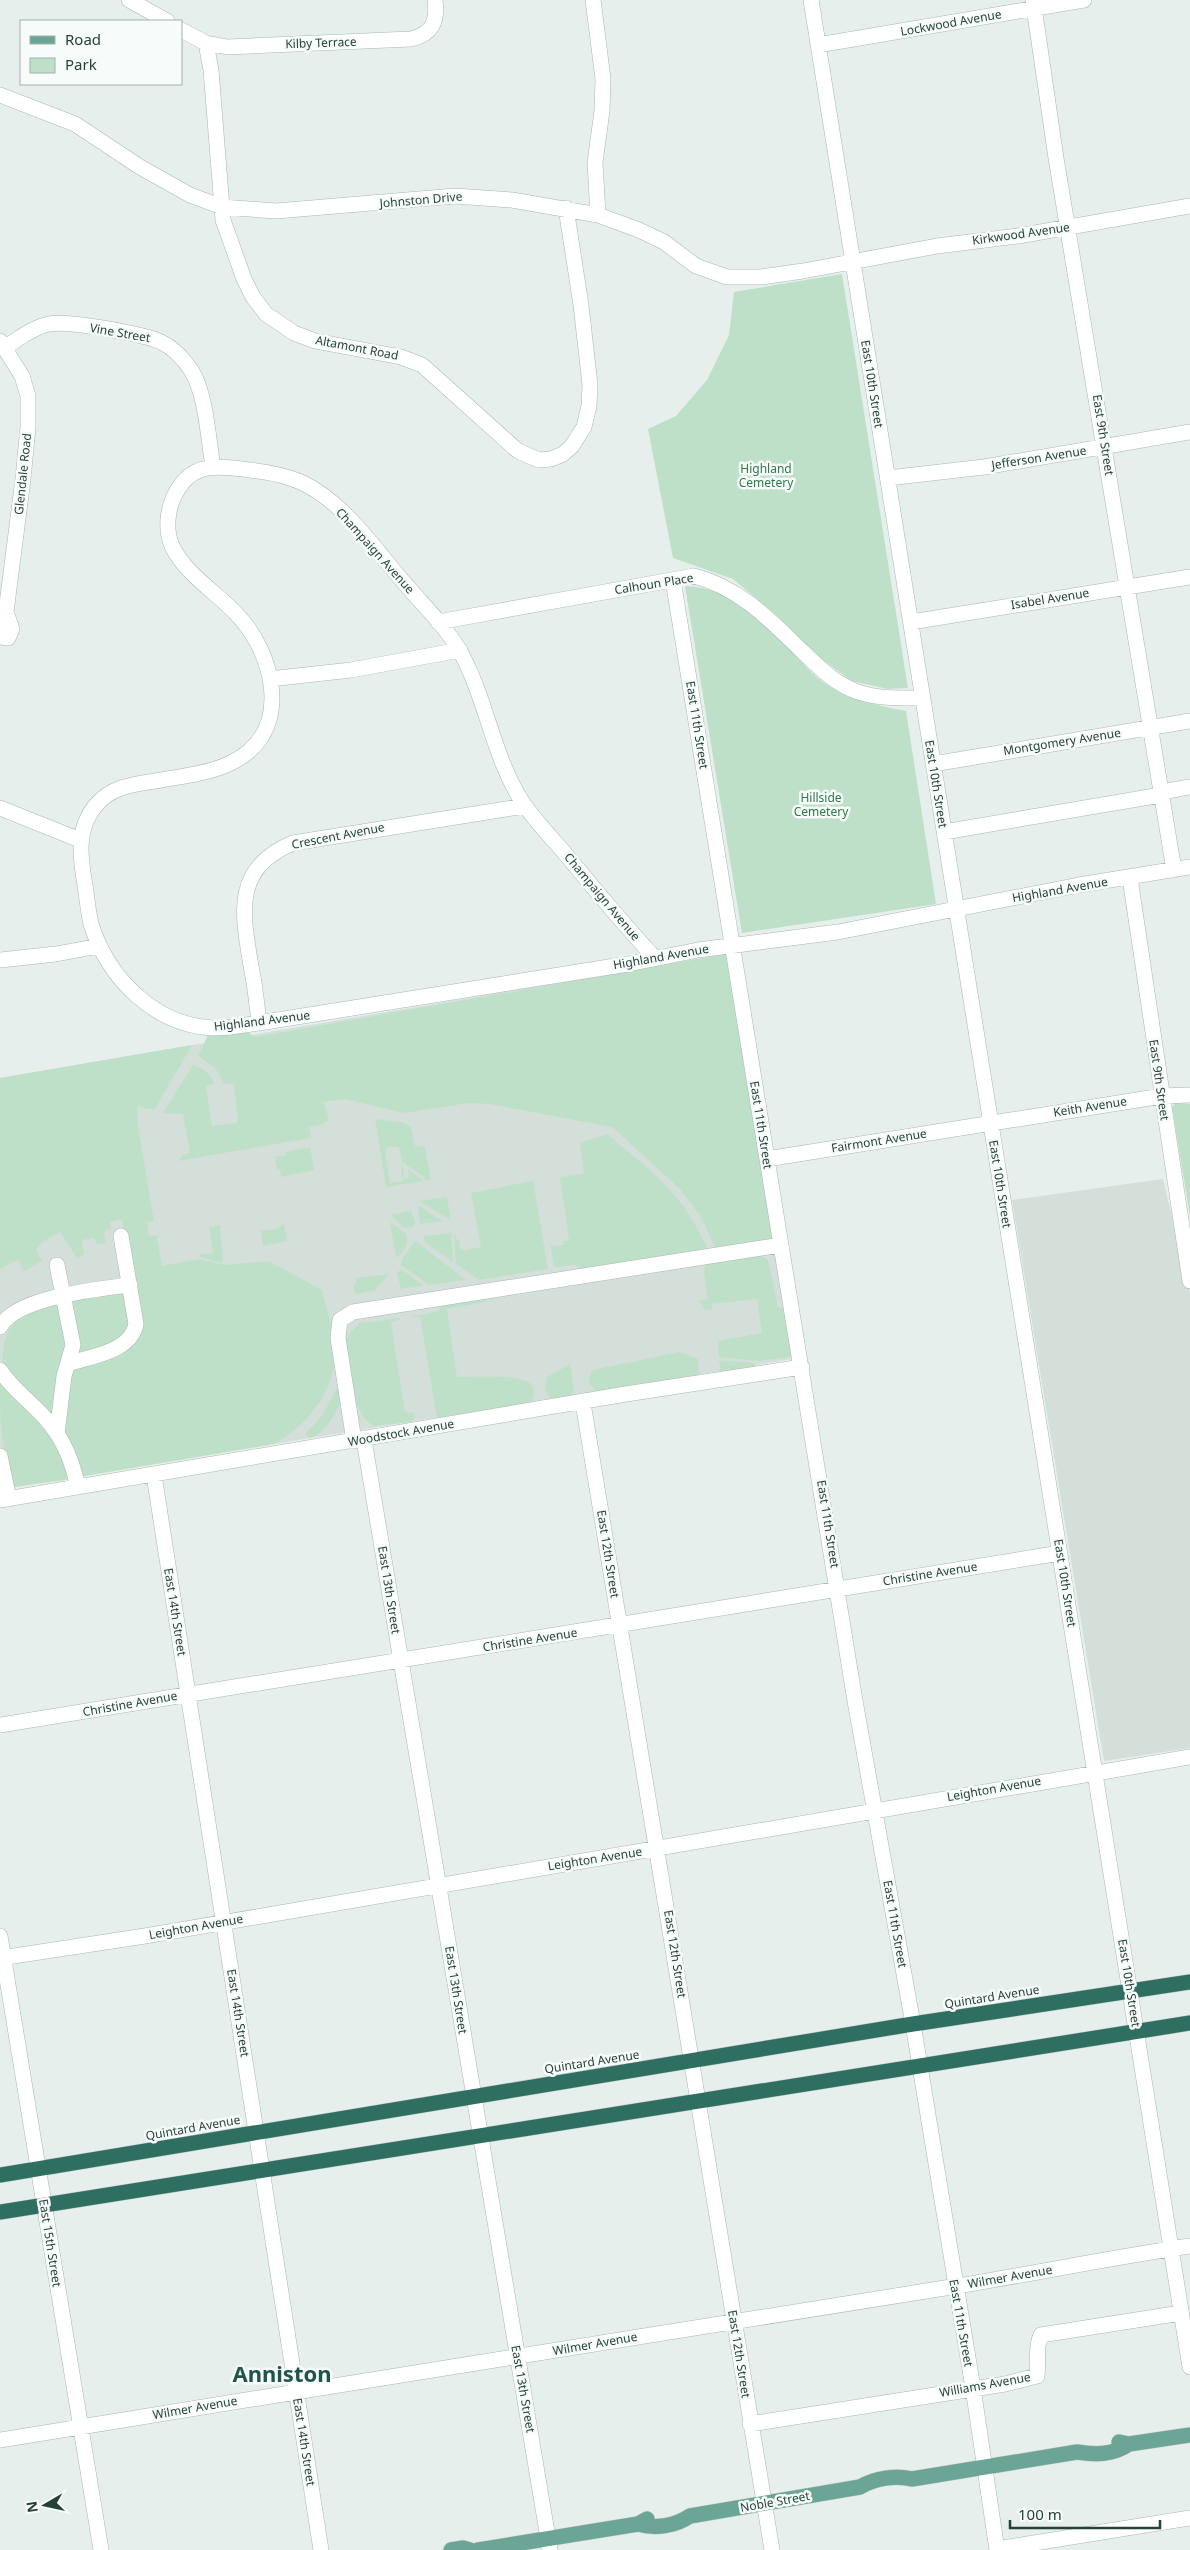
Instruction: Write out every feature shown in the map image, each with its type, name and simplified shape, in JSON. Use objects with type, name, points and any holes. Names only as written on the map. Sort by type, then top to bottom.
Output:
[{"type":"highway","name":"Quintard Avenue","points":[[0,2175],[912,2024],[1190,1982]]},
{"type":"highway","points":[[0,2212],[1190,2023]]},
{"type":"main road","name":"Noble Street","points":[[478,2550],[549,2545],[638,2524],[649,2527],[679,2523],[690,2516],[764,2505],[860,2487],[872,2490],[901,2486],[912,2479],[1077,2452],[1085,2447],[1119,2442],[1129,2444],[1190,2435]]},
{"type":"main road","points":[[451,2550],[463,2548],[470,2550]]},
{"type":"street","points":[[129,0],[166,20]]},
{"type":"street","name":"Kilby Terrace","points":[[182,31],[206,43],[227,47],[411,39],[423,36],[431,28],[435,18],[435,0]]},
{"type":"street","points":[[593,0],[603,79],[602,111],[595,162],[598,215]]},
{"type":"street","name":"East 10th Street","points":[[811,0],[1190,2367]]},
{"type":"street","name":"Lockwood Avenue","points":[[818,45],[1034,4],[1084,0]]},
{"type":"street","name":"East 9th Street","points":[[1034,4],[1056,158],[1129,587],[1174,870]]},
{"type":"street","name":"Altamont Road","points":[[206,43],[222,207],[228,239],[253,297],[274,321],[294,333],[315,341],[401,356],[422,365],[518,451],[539,460],[551,459],[563,454],[572,446],[584,426],[589,406],[590,386],[581,305],[566,208]]},
{"type":"street","name":"Johnston Drive","points":[[0,95],[75,124],[140,167],[190,195],[222,207],[276,211],[308,210],[471,196],[566,208],[598,215],[639,230],[664,242],[696,266],[727,277],[761,277],[853,263]]},
{"type":"street","name":"Kirkwood Avenue","points":[[853,263],[937,246],[1069,228],[1190,206]]},
{"type":"street","name":"Vine Street","points":[[3,344],[49,324],[133,334],[148,337],[170,346],[178,353],[196,379],[213,466]]},
{"type":"street","name":"Glendale Road","points":[[0,637],[8,638],[12,629],[3,618],[6,565],[24,479],[28,427],[28,396],[22,376],[3,344]]},
{"type":"street","name":"Jefferson Avenue","points":[[888,478],[984,467],[1190,432]]},
{"type":"street","name":"Champaign Avenue","points":[[138,997],[114,972],[100,946],[90,921],[80,840],[90,813],[96,804],[115,790],[129,785],[210,771],[247,754],[266,728],[273,709],[270,679],[261,651],[246,624],[184,564],[173,548],[168,533],[168,521],[177,489],[194,472],[213,466],[280,474],[302,483],[321,494],[345,516],[438,622],[460,650],[477,690],[508,778],[525,806],[628,929],[654,957]]},
{"type":"street","name":"Calhoun Place","points":[[438,622],[694,576],[709,580],[740,596],[838,682],[858,692],[882,697],[923,698]]},
{"type":"street","name":"Isabel Avenue","points":[[911,622],[1190,577]]},
{"type":"street","name":"East 11th Street","points":[[673,580],[766,1159],[919,2066],[997,2549]]},
{"type":"street","points":[[270,679],[351,670],[460,650]]},
{"type":"street","name":"Montgomery Avenue","points":[[933,764],[1190,721]]},
{"type":"street","points":[[944,832],[1162,795],[1167,791],[1190,787]]},
{"type":"street","name":"Crescent Avenue","points":[[259,1023],[243,907],[252,877],[265,859],[277,850],[293,843],[525,806]]},
{"type":"street","points":[[0,808],[80,840]]},
{"type":"street","name":"Highland Avenue","points":[[138,997],[154,1009],[173,1019],[196,1026],[226,1028],[628,964],[654,957],[838,932],[956,909],[1190,868]]},
{"type":"street","name":"East 9th Street","points":[[1130,878],[1190,1281]]},
{"type":"street","points":[[0,960],[56,954],[100,946]]},
{"type":"street","name":"Keith Avenue","points":[[991,1122],[1162,1096],[1190,1095]]},
{"type":"street","name":"Fairmont Avenue","points":[[766,1159],[991,1122]]},
{"type":"street","points":[[68,1364],[122,1345],[135,1333],[136,1324],[121,1236]]},
{"type":"street","name":"East 13th Street","points":[[549,2545],[401,1659],[338,1338],[340,1320],[353,1312],[781,1245]]},
{"type":"street","points":[[57,1265],[72,1345],[64,1376],[57,1434]]},
{"type":"street","points":[[0,1327],[10,1315],[63,1295],[130,1285]]},
{"type":"street","name":"Woodstock Avenue","points":[[4,1499],[154,1475],[188,1467],[359,1441],[626,1394],[802,1368]]},
{"type":"street","points":[[0,1370],[10,1385],[46,1419],[57,1434],[71,1458],[78,1488]]},
{"type":"street","name":"East 12th Street","points":[[583,1403],[772,2550]]},
{"type":"street","points":[[0,1456],[4,1499]]},
{"type":"street","name":"East 14th Street","points":[[154,1475],[321,2550]]},
{"type":"street","name":"Christine Avenue","points":[[0,1725],[1060,1553]]},
{"type":"street","name":"Leighton Avenue","points":[[2,1958],[224,1922],[1190,1756]]},
{"type":"street","name":"East 15th Street","points":[[0,1936],[2,1958],[101,2550]]},
{"type":"street","name":"Wilmer Avenue","points":[[0,2440],[296,2391],[518,2358],[733,2320],[954,2286],[1190,2246]]},
{"type":"street","name":"Williams Avenue","points":[[750,2424],[1037,2376],[1040,2361],[1036,2343],[1041,2335],[1181,2313]]},
{"type":"street","points":[[997,2549],[1190,2518]]},
{"type":"shaded area","points":[[726,954],[793,1359],[0,1489],[0,1078]]},
{"type":"shaded area","points":[[1163,1179],[1190,1293],[1190,1748],[1104,1761],[1012,1200]]},
{"type":"green space","name":"Highland Cemetery","points":[[842,274],[908,688],[888,689],[852,681],[816,655],[777,616],[733,579],[673,558],[648,429],[676,416],[707,380],[729,335],[734,292]]},
{"type":"green space","name":"Hillside Cemetery","points":[[685,586],[703,588],[720,593],[748,610],[814,675],[830,687],[850,697],[906,711],[936,904],[742,933]]},
{"type":"green space","points":[[726,954],[773,1240],[723,1251],[715,1247],[701,1217],[680,1189],[612,1127],[490,1104],[469,1103],[404,1113],[345,1099],[324,1102],[329,1120],[323,1124],[309,1127],[311,1138],[178,1161],[183,1155],[190,1153],[183,1114],[163,1113],[193,1065],[206,1072],[214,1084],[206,1086],[212,1126],[237,1123],[238,1119],[234,1083],[224,1084],[216,1069],[198,1056],[209,1033],[247,1032],[255,1037]]},
{"type":"green space","points":[[192,1045],[155,1109],[147,1109],[137,1105],[138,1125],[154,1221],[147,1222],[149,1236],[158,1235],[157,1239],[162,1266],[199,1259],[225,1265],[269,1261],[322,1290],[333,1343],[334,1366],[325,1393],[317,1406],[297,1428],[274,1444],[79,1477],[62,1433],[70,1371],[133,1342],[128,1255],[122,1219],[110,1222],[111,1229],[104,1231],[106,1243],[97,1244],[94,1238],[82,1240],[84,1254],[77,1258],[60,1232],[42,1242],[36,1250],[42,1261],[24,1271],[18,1260],[0,1269],[0,1078]]},
{"type":"green space","points":[[1176,1103],[1190,1104],[1190,1216],[1172,1107]]},
{"type":"green space","points":[[375,1119],[402,1122],[411,1127],[415,1146],[425,1147],[431,1180],[426,1181],[423,1176],[402,1162],[399,1147],[388,1147],[385,1150],[390,1183],[403,1181],[401,1167],[403,1166],[404,1179],[409,1178],[408,1169],[424,1181],[386,1187]]},
{"type":"green space","points":[[607,1134],[672,1192],[696,1226],[709,1251],[586,1271],[575,1265],[554,1267],[550,1242],[551,1246],[563,1245],[563,1241],[569,1240],[560,1177],[584,1174],[580,1143]]},
{"type":"green space","points":[[310,1147],[314,1170],[281,1177],[280,1169],[277,1169],[275,1157],[286,1155],[286,1152]]},
{"type":"green space","points":[[533,1181],[548,1269],[479,1280],[456,1264],[454,1232],[457,1240],[459,1239],[460,1248],[464,1250],[481,1247],[471,1193]]},
{"type":"green space","points":[[447,1197],[451,1220],[419,1201]]},
{"type":"green space","points":[[418,1205],[442,1221],[420,1224]]},
{"type":"green space","points":[[411,1211],[415,1222],[413,1227],[405,1228],[392,1217],[392,1214]]},
{"type":"green space","points":[[390,1222],[406,1233],[406,1246],[398,1257],[396,1257]]},
{"type":"green space","points":[[284,1224],[287,1241],[263,1246],[261,1231],[276,1229]]},
{"type":"green space","points":[[220,1225],[223,1263],[199,1257],[199,1255],[213,1253],[209,1227]]},
{"type":"green space","points":[[451,1233],[453,1262],[423,1239],[424,1236]]},
{"type":"green space","points":[[414,1242],[417,1242],[466,1280],[429,1285],[401,1265],[401,1261]]},
{"type":"green space","points":[[760,1255],[768,1260],[778,1307],[783,1308],[792,1354],[790,1357],[759,1361],[719,1357],[718,1341],[762,1333],[757,1299],[712,1304],[712,1309],[705,1310],[699,1301],[708,1299],[704,1271],[706,1262]]},
{"type":"green space","points":[[401,1269],[424,1286],[401,1289],[397,1273]]},
{"type":"green space","points":[[389,1274],[374,1291],[355,1294],[353,1284],[356,1283],[355,1278]]},
{"type":"green space","points":[[126,1291],[131,1315],[124,1339],[80,1354],[77,1352],[70,1300]]},
{"type":"green space","points":[[486,1298],[486,1302],[447,1309],[457,1377],[509,1377],[519,1379],[533,1386],[534,1397],[529,1403],[437,1418],[420,1317],[410,1317],[438,1311],[442,1305]]},
{"type":"green space","points":[[56,1304],[62,1306],[69,1339],[55,1423],[3,1367],[3,1352],[9,1330],[16,1323],[33,1312]]},
{"type":"green space","points":[[400,1318],[400,1320],[391,1322],[405,1412],[414,1413],[415,1418],[412,1422],[373,1426],[365,1418],[354,1398],[344,1341],[359,1323]]},
{"type":"green space","points":[[680,1352],[698,1359],[699,1376],[596,1391],[588,1382],[592,1370]]},
{"type":"green space","points":[[719,1360],[752,1363],[758,1367],[721,1373]]},
{"type":"green space","points":[[570,1364],[574,1389],[572,1395],[550,1398],[545,1390],[547,1377]]},
{"type":"green space","points":[[0,1378],[50,1430],[71,1479],[15,1487],[6,1461],[4,1448]]},
{"type":"green space","points":[[339,1389],[342,1399],[333,1417],[320,1433],[308,1438],[306,1433],[321,1417],[336,1390]]},
{"type":"district","name":"Anniston","points":[[282,2374]]}]
